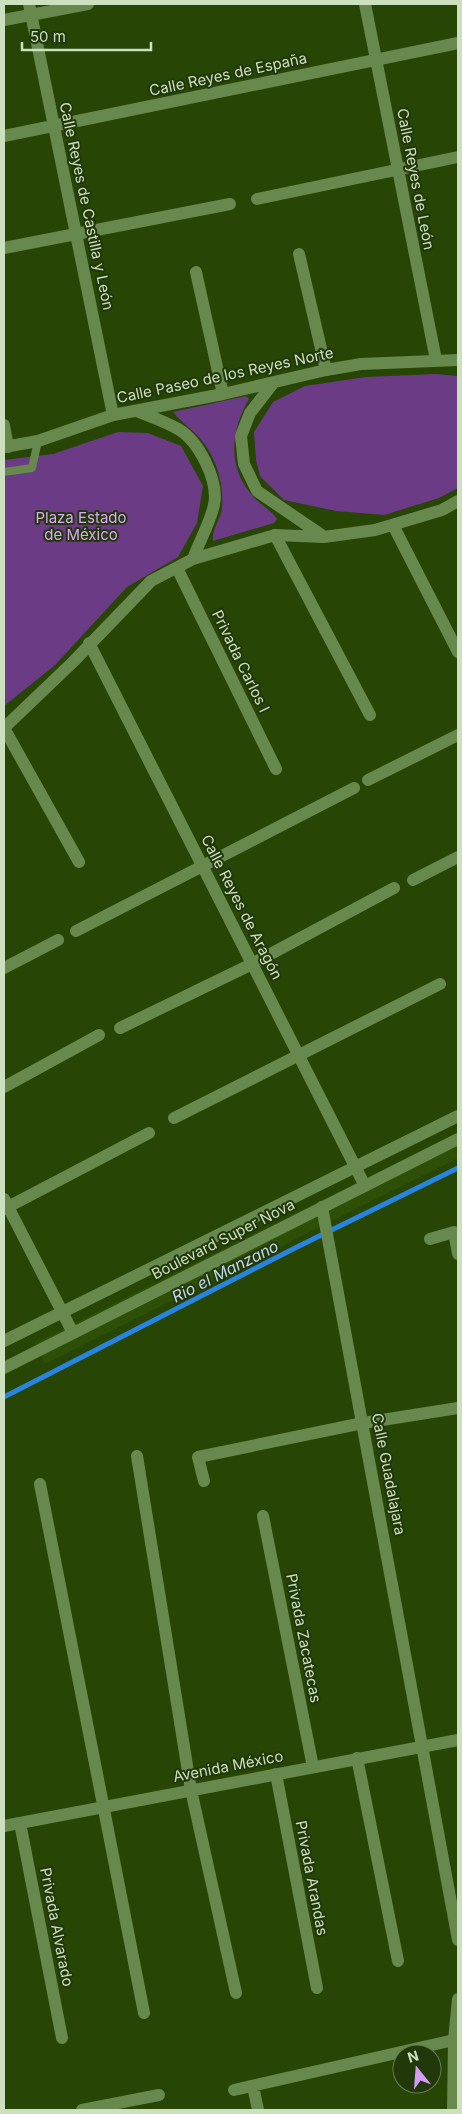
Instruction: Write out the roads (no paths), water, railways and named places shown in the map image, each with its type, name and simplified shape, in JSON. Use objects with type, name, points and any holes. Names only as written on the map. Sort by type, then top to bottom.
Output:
[{"type":"street","points":[[4,20],[30,9],[88,4]]},
{"type":"street","name":"Calle Reyes de León","points":[[365,4],[436,360]]},
{"type":"street","name":"Calle Reyes de Castilla y León","points":[[30,9],[113,415]]},
{"type":"street","name":"Calle Reyes de España","points":[[4,136],[458,43]]},
{"type":"street","points":[[257,199],[458,157]]},
{"type":"street","points":[[4,248],[230,204]]},
{"type":"street","points":[[299,254],[326,370]]},
{"type":"street","points":[[196,272],[223,394]]},
{"type":"street","name":"Calle Paseo de los Reyes Norte","points":[[6,447],[38,441],[113,415],[139,412],[326,370],[361,364],[458,360]]},
{"type":"street","points":[[274,382],[250,413],[241,436],[244,464],[257,491],[324,536]]},
{"type":"street","points":[[139,412],[179,429],[194,443],[204,458],[212,479],[214,504],[193,559]]},
{"type":"street","points":[[4,424],[6,447]]},
{"type":"street","points":[[78,862],[4,728],[73,662],[151,581],[193,559],[276,535],[324,536],[375,530],[442,510],[458,501]]},
{"type":"street","points":[[393,525],[458,652]]},
{"type":"street","points":[[276,535],[370,715]]},
{"type":"street","name":"Privada Carlos I","points":[[177,568],[276,769]]},
{"type":"street","name":"Calle Reyes de Aragón","points":[[89,644],[365,1186]]},
{"type":"street","points":[[368,780],[458,735]]},
{"type":"street","points":[[76,931],[354,788]]},
{"type":"street","points":[[413,880],[458,857]]},
{"type":"street","points":[[120,1028],[252,964],[394,888]]},
{"type":"street","points":[[4,968],[58,940]]},
{"type":"street","points":[[174,1118],[440,984]]},
{"type":"street","points":[[4,1087],[99,1035]]},
{"type":"street","name":"Boulevard Super Nova","points":[[4,1341],[458,1116]]},
{"type":"street","points":[[73,1333],[5,1205],[150,1133]]},
{"type":"street","name":"Boulevard Super Nova","points":[[4,1368],[323,1212],[365,1186],[458,1140]]},
{"type":"street","name":"Calle Guadalajara","points":[[323,1212],[424,1746],[458,1940]]},
{"type":"street","points":[[430,1239],[454,1232],[458,1254]]},
{"type":"street","points":[[204,1481],[198,1457],[363,1423],[458,1408]]},
{"type":"street","points":[[137,1456],[191,1790],[236,1993]]},
{"type":"street","points":[[40,1484],[144,2013]]},
{"type":"street","name":"Privada Zacatecas","points":[[263,1516],[313,1767]]},
{"type":"street","name":"Avenida México","points":[[4,1826],[458,1740]]},
{"type":"street","points":[[357,1758],[398,1961]]},
{"type":"street","name":"Privada Arandas","points":[[276,1774],[317,1988]]},
{"type":"street","name":"Privada Alvarado","points":[[20,1823],[62,2038]]},
{"type":"street","points":[[453,2110],[454,2040],[458,1999]]},
{"type":"street","points":[[234,2090],[454,2040]]},
{"type":"street","points":[[253,2086],[258,2110]]},
{"type":"street","points":[[82,2110],[141,2104],[159,2096]]},
{"type":"lane","points":[[4,472],[32,468],[38,441]]},
{"type":"waterway","name":"Rio el Manzano","points":[[4,1397],[299,1246],[458,1168]]},
{"type":"park label","name":"Plaza Estado de México","points":[[81,526]]}]
